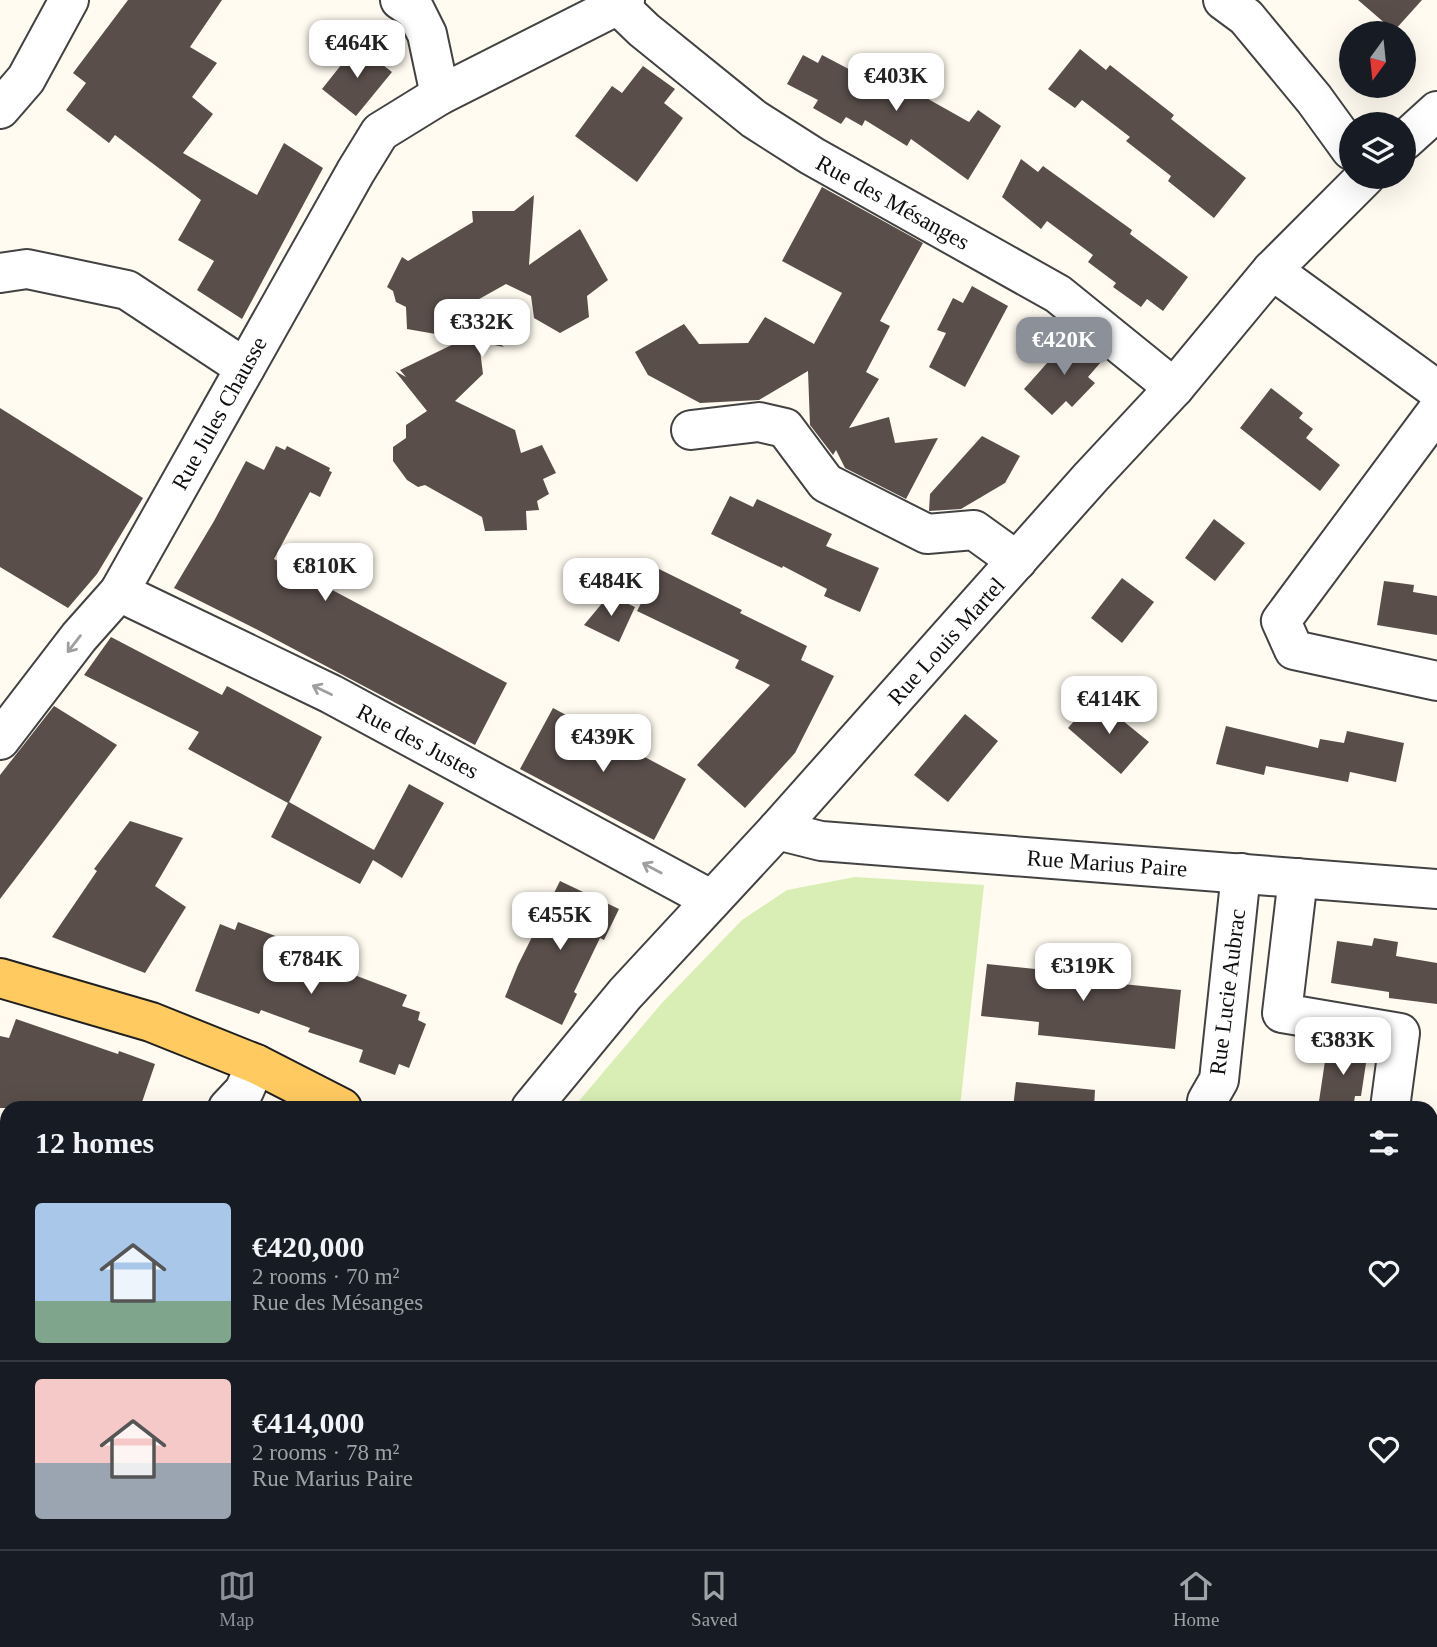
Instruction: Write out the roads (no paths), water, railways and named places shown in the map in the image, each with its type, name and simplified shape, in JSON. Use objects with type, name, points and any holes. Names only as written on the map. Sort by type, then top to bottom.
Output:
[{"type":"main road","points":[[0,978],[151,1022],[256,1064],[328,1101]]},
{"type":"street","points":[[0,109],[26,79],[69,0]]},
{"type":"street","points":[[400,0],[415,10],[427,34],[440,94]]},
{"type":"street","points":[[1223,0],[1245,17],[1314,99],[1339,133]]},
{"type":"street","name":"Rue Jules Chausse","points":[[0,740],[79,637],[119,592],[380,132],[440,94],[621,2]]},
{"type":"street","name":"Rue des Mésanges","points":[[621,2],[644,30],[754,119],[812,156],[1058,294],[1174,388]]},
{"type":"street","points":[[1416,130],[1437,111]]},
{"type":"street","name":"Rue Louis Martel","points":[[537,1101],[625,994],[777,830],[1091,477],[1174,388],[1272,270],[1353,189]]},
{"type":"street","points":[[0,273],[27,269],[127,290],[245,368]]},
{"type":"street","points":[[1272,270],[1437,390]]},
{"type":"street","points":[[1437,411],[1281,621],[1294,650],[1437,681]]},
{"type":"street","points":[[691,430],[759,422],[785,428],[826,484],[927,534],[974,530],[1017,561]]},
{"type":"street","name":"Rue des Justes","points":[[119,592],[331,694],[712,900]]},
{"type":"street","name":"Rue Marius Paire","points":[[777,830],[821,841],[1437,889]]},
{"type":"street","name":"Rue Lucie Aubrac","points":[[1206,1101],[1219,1080],[1241,873]]},
{"type":"street","points":[[1298,878],[1282,1013],[1400,1033],[1391,1101]]},
{"type":"street","points":[[235,1101],[244,1091],[256,1064]]}]
